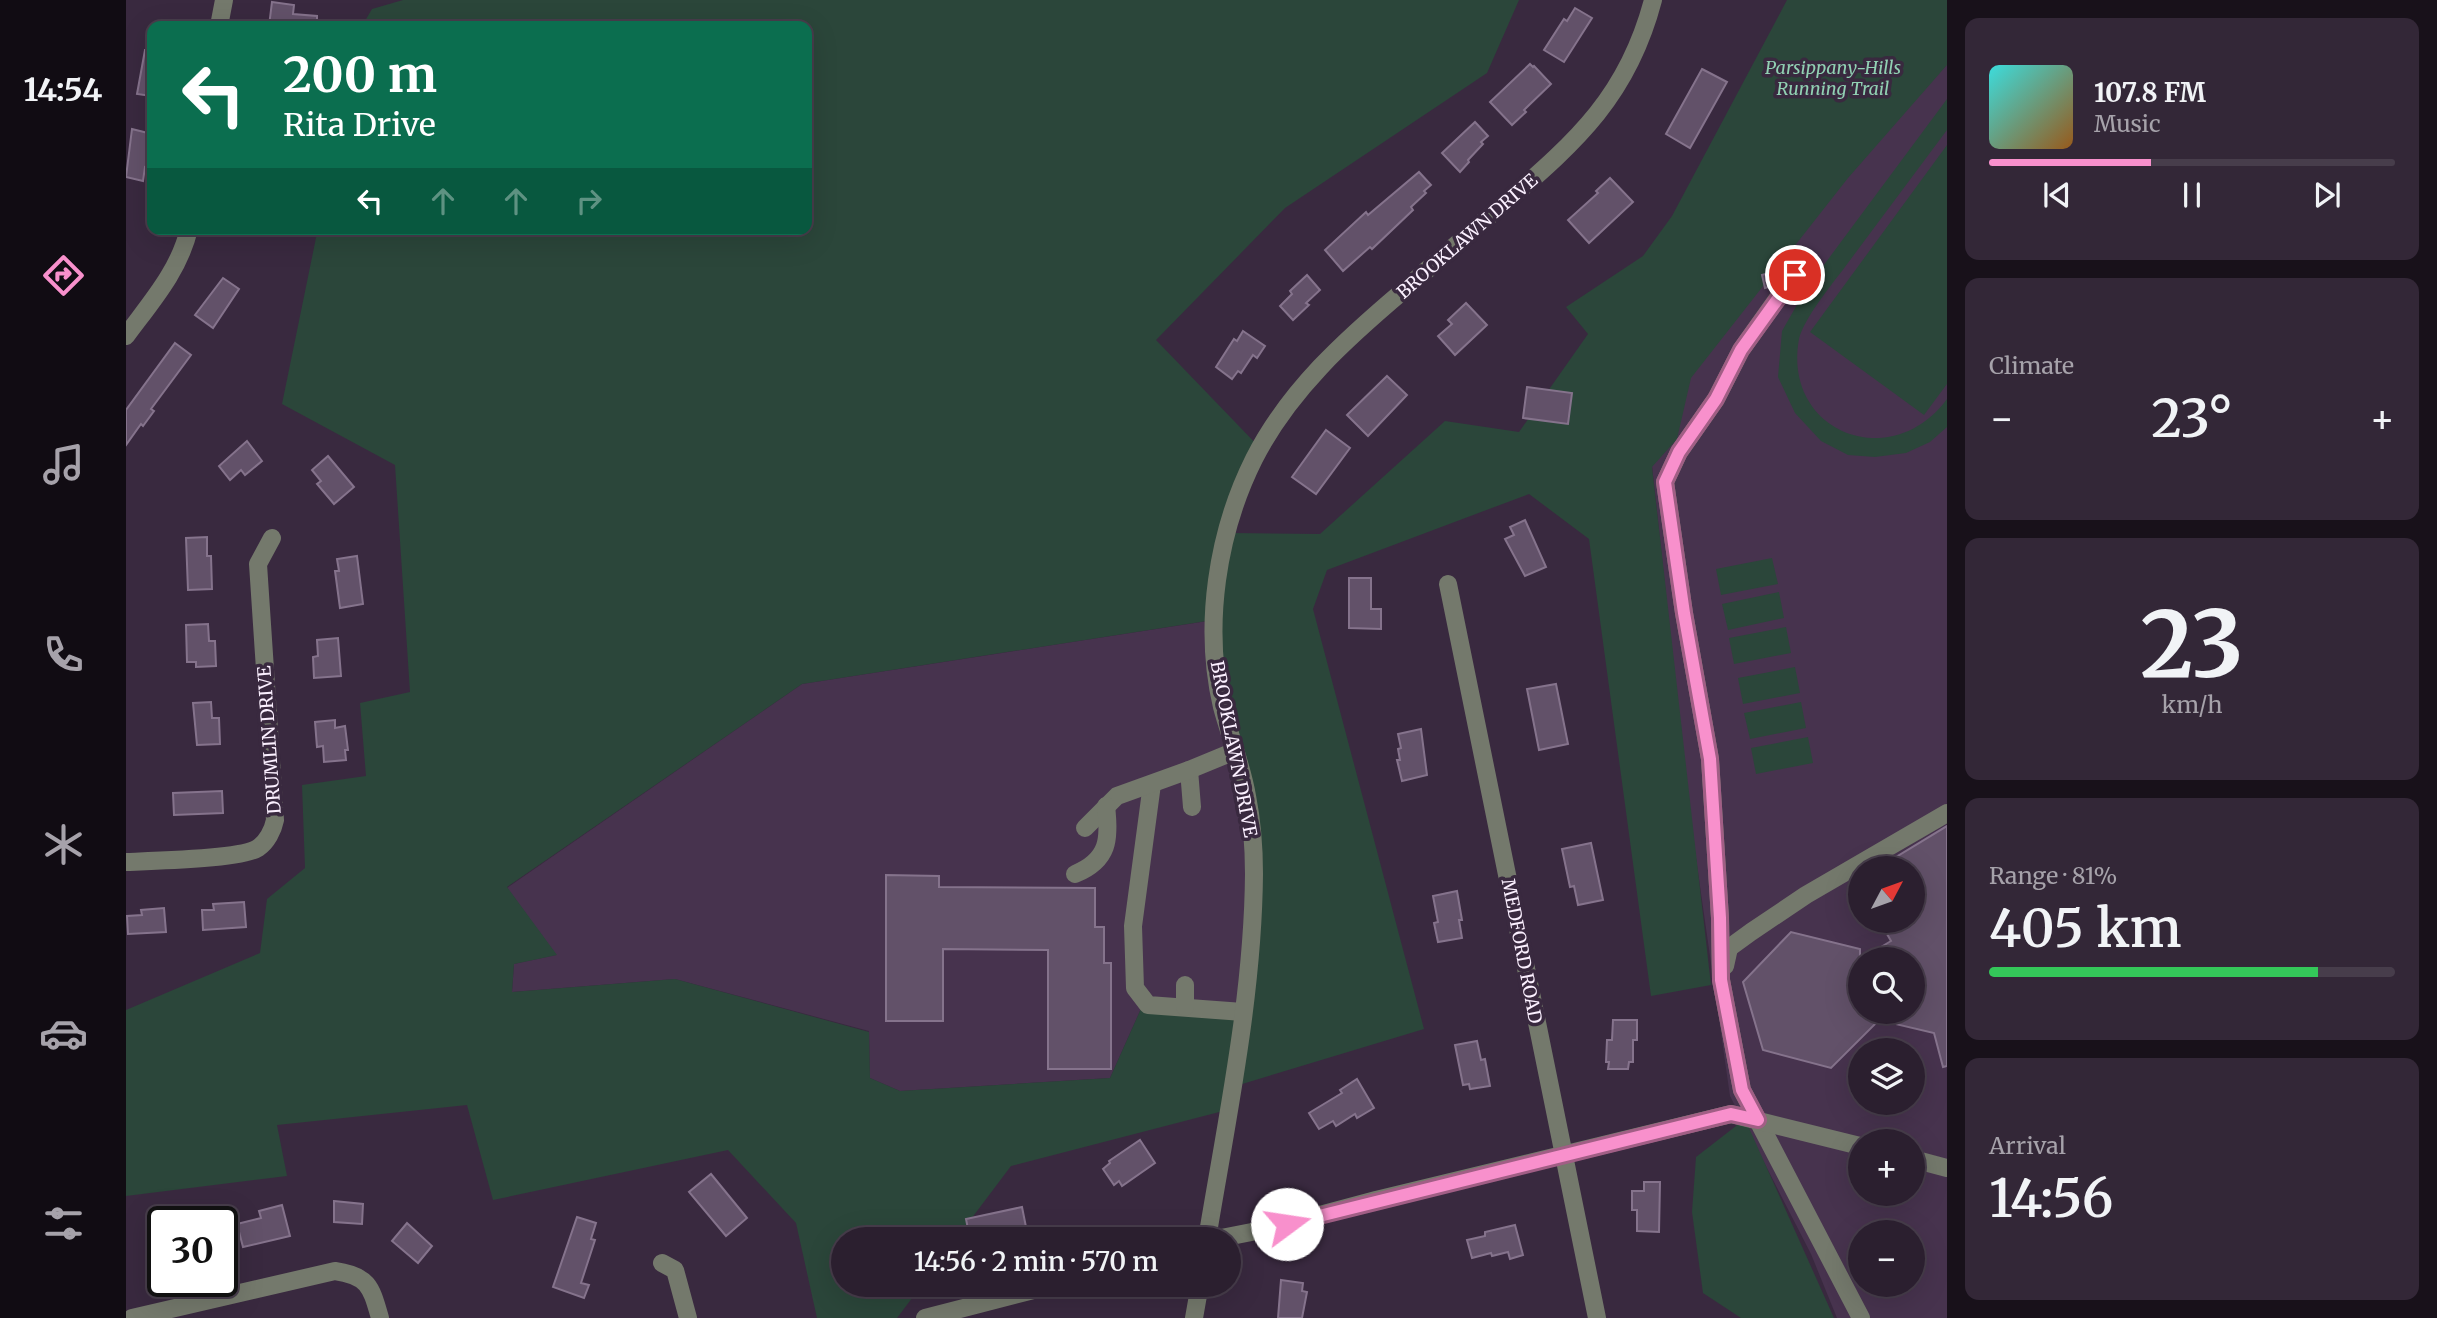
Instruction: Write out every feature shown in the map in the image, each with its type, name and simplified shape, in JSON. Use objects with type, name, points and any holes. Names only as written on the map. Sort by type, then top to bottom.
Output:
[{"type":"street","points":[[220,21],[224,0]]},
{"type":"street","name":"BROOKLAWN DRIVE","points":[[1209,1227],[1253,941],[1254,870],[1247,793],[1222,704],[1213,619],[1218,572],[1228,528],[1254,458],[1292,398],[1319,367],[1370,319],[1563,153],[1595,120],[1634,55],[1647,25],[1653,0]]},
{"type":"street","points":[[126,336],[173,272],[187,235]]},
{"type":"street","points":[[1795,275],[1741,350],[1716,399],[1679,452],[1665,482],[1684,613],[1710,759],[1720,905],[1721,980],[1742,1090],[1860,1318]]},
{"type":"street","name":"DRUMLIN DRIVE","points":[[126,862],[239,855],[258,848],[272,831],[275,820],[258,564],[272,538]]},
{"type":"street","name":"MEDFORD ROAD","points":[[1448,584],[1597,1318]]},
{"type":"street","points":[[1085,828],[1117,796],[1235,751]]},
{"type":"street","points":[[1189,770],[1192,807]]},
{"type":"street","points":[[1152,784],[1133,926],[1135,988],[1148,1005],[1243,1012]]},
{"type":"street","points":[[1075,874],[1097,861],[1104,850],[1108,837],[1106,806]]},
{"type":"street","points":[[1721,980],[1729,948],[1806,895],[1947,813]]},
{"type":"street","points":[[1185,985],[1185,1007]]},
{"type":"street","points":[[1241,1234],[1563,1153],[1731,1114],[1848,1143]]},
{"type":"street","points":[[1925,1162],[1947,1168]]},
{"type":"street","points":[[662,1263],[674,1270],[688,1318]]},
{"type":"street","points":[[132,1318],[335,1271],[357,1274],[372,1291],[380,1318]]},
{"type":"street","points":[[925,1318],[1007,1297]]},
{"type":"street","points":[[1194,1318],[1198,1297]]},
{"type":"shaded area","points":[[1947,0],[1947,1318],[1837,1318],[1811,1254],[1730,1096],[1690,816],[1645,401]]},
{"type":"shaded area","points":[[1214,620],[1257,871],[1241,1010],[1144,1002],[1110,1078],[900,1091],[870,1078],[869,1031],[675,979],[512,992],[514,964],[556,955],[507,888],[802,684]]},
{"type":"green space","name":"Parsippany-Hills Running Trail","points":[[403,0],[1519,0],[1487,73],[1285,208],[1156,340],[1262,450],[1230,533],[1320,534],[1445,421],[1519,432],[1588,334],[1566,307],[1643,256],[1672,216],[1787,0],[1947,0],[1947,65],[1848,178],[1691,378],[1677,439],[1652,467],[1711,985],[1651,996],[1589,539],[1529,494],[1327,570],[1313,609],[1424,1029],[1229,1088],[1227,1110],[1011,1166],[965,1227],[831,1227],[831,1297],[913,1297],[897,1318],[817,1318],[796,1223],[728,1150],[493,1200],[467,1105],[277,1125],[287,1176],[126,1196],[126,1010],[260,953],[267,899],[305,868],[302,785],[366,776],[360,703],[410,692],[395,465],[282,404],[317,235],[812,235],[812,21],[365,21],[372,9]],"holes":[[[1213,620],[1257,871],[1240,1010],[1144,1002],[1110,1078],[900,1091],[870,1078],[869,1032],[675,979],[512,992],[514,964],[557,955],[507,887],[802,684]]]},
{"type":"green space","points":[[1947,99],[1947,130],[1806,322],[1799,339],[1798,371],[1807,398],[1824,419],[1846,432],[1871,438],[1898,435],[1924,422],[1947,399],[1947,427],[1930,442],[1906,453],[1875,457],[1848,455],[1821,441],[1795,413],[1778,377],[1782,331],[1806,289]]},
{"type":"green space","points":[[1947,145],[1947,384],[1924,415],[1810,332]]},
{"type":"green space","points":[[1772,558],[1778,584],[1721,595],[1716,569]]},
{"type":"green space","points":[[1779,592],[1784,618],[1728,630],[1722,604]]},
{"type":"green space","points":[[1786,627],[1791,653],[1734,664],[1729,638]]},
{"type":"green space","points":[[1795,667],[1800,693],[1743,704],[1738,678]]},
{"type":"green space","points":[[1801,702],[1806,728],[1750,739],[1744,713]]},
{"type":"green space","points":[[1808,737],[1813,763],[1756,774],[1751,748]]},
{"type":"green space","points":[[1745,1119],[1834,1318],[1741,1318],[1703,1293],[1692,1212],[1696,1157]]},
{"type":"building","points":[[272,2],[294,5],[293,14],[317,16],[317,21],[270,21]]},
{"type":"building","points":[[1575,8],[1592,18],[1564,62],[1544,50],[1564,19],[1567,21]]},
{"type":"building","points":[[145,50],[147,50],[147,95],[137,94]]},
{"type":"building","points":[[1530,64],[1551,84],[1512,125],[1490,102]]},
{"type":"building","points":[[1702,69],[1727,82],[1690,148],[1666,134]]},
{"type":"building","points":[[1475,122],[1488,136],[1460,172],[1442,153]]},
{"type":"building","points":[[132,129],[147,133],[147,168],[143,181],[126,177]]},
{"type":"building","points":[[1419,172],[1431,185],[1411,207],[1413,210],[1372,249],[1370,247],[1343,271],[1325,250],[1366,212],[1368,215]]},
{"type":"building","points":[[1610,178],[1633,202],[1589,243],[1568,220],[1598,193],[1596,191]]},
{"type":"building","points":[[1779,270],[1780,275],[1773,286],[1765,288],[1762,275]]},
{"type":"building","points":[[1307,275],[1320,290],[1293,320],[1280,306],[1292,294],[1290,291]]},
{"type":"building","points":[[223,278],[239,289],[213,328],[195,315]]},
{"type":"building","points":[[1466,303],[1487,325],[1455,355],[1438,336],[1452,324],[1448,320]]},
{"type":"building","points":[[1243,331],[1265,346],[1257,358],[1253,355],[1241,373],[1238,371],[1232,379],[1216,367],[1234,339],[1237,341]]},
{"type":"building","points":[[175,343],[191,355],[151,409],[154,411],[126,445],[126,410]]},
{"type":"building","points":[[1387,376],[1407,395],[1368,436],[1347,415]]},
{"type":"building","points":[[1527,387],[1572,393],[1568,424],[1523,418]]},
{"type":"building","points":[[1326,430],[1350,448],[1316,494],[1292,477]]},
{"type":"building","points":[[247,441],[262,461],[245,475],[241,470],[230,480],[219,466]]},
{"type":"building","points":[[328,456],[354,487],[334,504],[317,484],[321,481],[312,470]]},
{"type":"building","points":[[1525,520],[1546,567],[1525,576],[1505,539],[1514,535],[1510,527]]},
{"type":"building","points":[[207,537],[207,556],[211,556],[212,589],[188,590],[186,538]]},
{"type":"building","points":[[357,556],[363,604],[340,608],[335,571],[339,571],[337,559]]},
{"type":"building","points":[[1349,578],[1371,578],[1371,609],[1381,609],[1381,629],[1349,628]]},
{"type":"building","points":[[208,624],[209,641],[215,641],[216,666],[196,667],[196,662],[187,662],[186,625]]},
{"type":"building","points":[[338,638],[341,676],[314,678],[313,657],[318,656],[317,640]]},
{"type":"building","points":[[1556,684],[1568,744],[1539,750],[1527,689]]},
{"type":"building","points":[[211,702],[212,718],[219,718],[220,744],[197,745],[193,703]]},
{"type":"building","points":[[335,720],[335,728],[345,726],[348,750],[345,750],[346,760],[324,762],[323,746],[317,747],[315,722]]},
{"type":"building","points":[[1421,729],[1427,775],[1402,781],[1397,760],[1400,760],[1398,749],[1401,748],[1398,734]]},
{"type":"building","points":[[222,791],[223,813],[174,815],[173,793]]},
{"type":"building","points":[[1947,826],[1947,1066],[1943,1067],[1934,1033],[1896,1024],[1925,1024],[1925,947],[1881,947],[1891,941],[1886,933],[1925,933],[1925,856],[1898,856]]},
{"type":"building","points":[[1591,843],[1603,900],[1578,905],[1574,886],[1570,887],[1562,849]]},
{"type":"building","points":[[886,875],[939,876],[939,887],[1095,888],[1095,927],[1104,927],[1104,963],[1111,963],[1111,1069],[1048,1069],[1048,950],[943,949],[943,1021],[886,1021]]},
{"type":"building","points":[[1457,891],[1462,938],[1438,942],[1434,923],[1438,922],[1433,896]]},
{"type":"building","points":[[244,902],[246,927],[203,930],[202,910],[214,910],[213,904]]},
{"type":"building","points":[[164,908],[166,932],[128,934],[127,916],[142,915],[141,910]]},
{"type":"building","points":[[1791,932],[1852,947],[1848,947],[1848,1024],[1875,1024],[1861,1038],[1848,1038],[1848,1051],[1831,1068],[1763,1050],[1743,982]]},
{"type":"building","points":[[1613,1020],[1637,1020],[1633,1062],[1629,1062],[1628,1069],[1608,1069],[1607,1040],[1612,1040]]},
{"type":"building","points":[[1477,1041],[1481,1060],[1485,1059],[1490,1086],[1470,1089],[1469,1084],[1463,1085],[1455,1045]]},
{"type":"building","points":[[1357,1079],[1374,1108],[1357,1118],[1355,1114],[1336,1126],[1333,1121],[1319,1129],[1309,1113],[1342,1093],[1340,1090]]},
{"type":"building","points":[[1140,1140],[1155,1163],[1122,1186],[1119,1181],[1114,1185],[1103,1169],[1109,1161]]},
{"type":"building","points":[[711,1174],[747,1218],[726,1236],[689,1192]]},
{"type":"building","points":[[1644,1182],[1660,1182],[1659,1232],[1637,1231],[1637,1210],[1632,1210],[1632,1191],[1644,1191]]},
{"type":"building","points":[[334,1201],[363,1204],[362,1224],[334,1222]]},
{"type":"building","points":[[282,1205],[290,1236],[243,1247],[238,1224],[261,1218],[259,1211]]},
{"type":"building","points":[[1022,1207],[1026,1227],[968,1227],[966,1219]]},
{"type":"building","points":[[577,1217],[596,1223],[591,1239],[595,1240],[581,1283],[589,1285],[584,1298],[553,1287]]},
{"type":"building","points":[[407,1223],[432,1246],[418,1263],[392,1241]]},
{"type":"building","points":[[1515,1225],[1523,1255],[1510,1259],[1508,1252],[1492,1256],[1491,1253],[1472,1258],[1467,1240],[1485,1236],[1485,1232]]},
{"type":"building","points":[[1281,1280],[1303,1283],[1302,1291],[1307,1292],[1302,1318],[1278,1318]]},
{"type":"route","points":[[1287,1224],[1563,1153],[1731,1114],[1758,1120],[1742,1090],[1721,980],[1710,759],[1684,613],[1665,482],[1679,452],[1716,399],[1741,350],[1795,275]]}]
